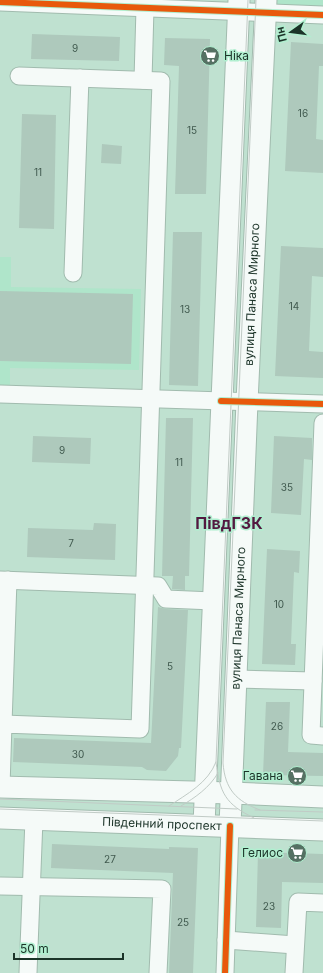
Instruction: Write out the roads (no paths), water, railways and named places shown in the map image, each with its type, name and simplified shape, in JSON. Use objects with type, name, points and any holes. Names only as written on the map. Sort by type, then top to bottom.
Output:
[{"type":"main road","points":[[204,825],[204,793],[238,6]]},
{"type":"main road","name":"вулиця Панаса Мирного","points":[[230,826],[247,402],[266,6]]},
{"type":"main road","points":[[0,787],[323,797]]},
{"type":"main road","name":"Південний проспект","points":[[0,818],[323,830]]},
{"type":"street","points":[[0,2],[21,1],[145,8],[165,5],[266,6],[323,15]]},
{"type":"street","points":[[142,80],[145,8]]},
{"type":"street","points":[[3,724],[140,729],[161,81],[19,76]]},
{"type":"street","points":[[73,273],[80,78]]},
{"type":"street","points":[[0,394],[323,404]]},
{"type":"street","points":[[323,423],[322,486],[311,735],[323,736]]},
{"type":"street","points":[[0,787],[3,724],[4,580],[158,586],[166,599],[213,601]]},
{"type":"street","points":[[236,679],[313,681]]},
{"type":"street","points":[[28,973],[34,819]]},
{"type":"street","name":"вулиця Панаса Мирного","points":[[225,973],[230,826]]},
{"type":"street","points":[[0,886],[162,889],[158,973]]},
{"type":"street","points":[[294,973],[298,902],[323,903]]},
{"type":"street","points":[[226,940],[296,945]]},
{"type":"tram line","points":[[248,0],[216,762],[222,790],[230,802],[236,808],[254,818]]},
{"type":"tram line","points":[[256,0],[223,763],[226,780],[233,793],[244,803],[260,810]]},
{"type":"tram line","points":[[169,806],[202,782],[208,776],[216,762]]},
{"type":"tram line","points":[[181,806],[202,792],[218,773]]},
{"type":"tram line","points":[[0,799],[237,809]]},
{"type":"tram line","points":[[0,809],[323,821]]},
{"type":"tram line","points":[[255,810],[323,812]]},
{"type":"place","name":"Ніка","points":[[210,56]]},
{"type":"place","name":"Гавана","points":[[297,776]]},
{"type":"place","name":"Гелиос","points":[[297,853]]},
{"type":"district","name":"ПівдГЗК","points":[[229,523]]}]
